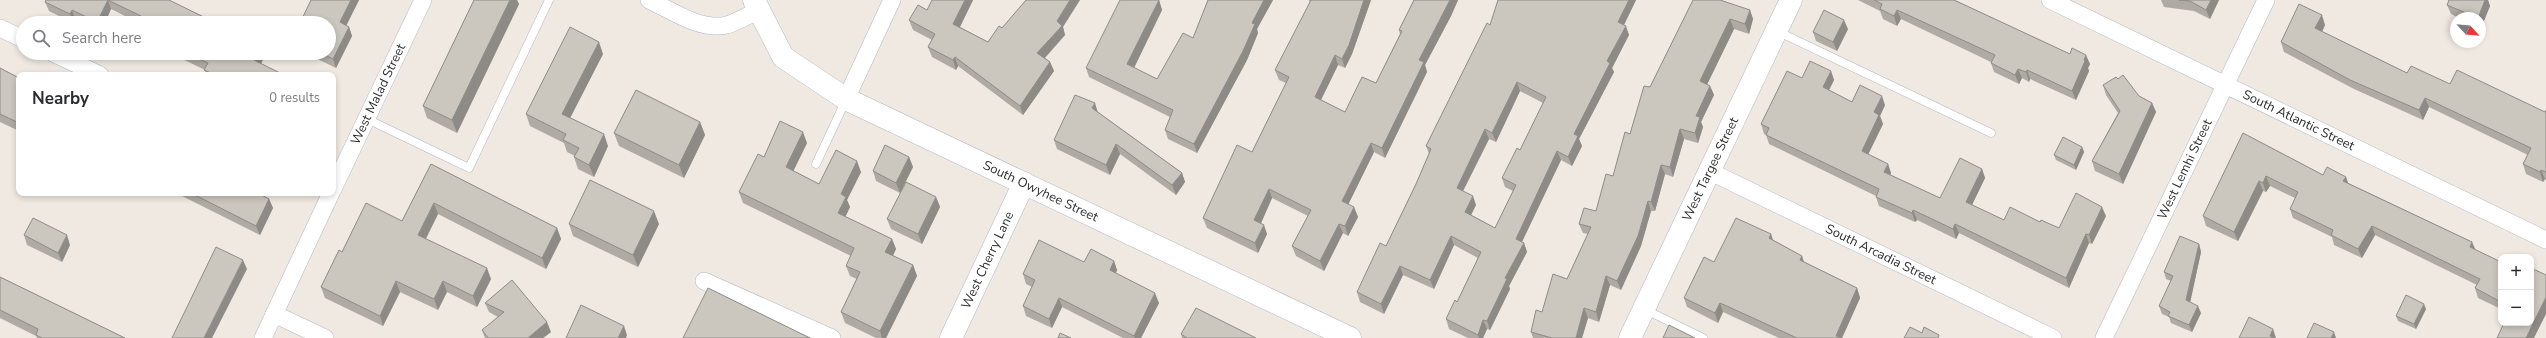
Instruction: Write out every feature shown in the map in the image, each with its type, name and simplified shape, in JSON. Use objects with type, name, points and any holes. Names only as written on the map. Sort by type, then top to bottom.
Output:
[{"type":"street","name":"West Malad Street","points":[[336,181],[424,0]]},
{"type":"street","name":"South Owyhee Street","points":[[649,0],[698,24],[712,26],[727,25],[756,6],[783,58],[846,99],[1024,183],[1326,333],[1350,338]]},
{"type":"street","points":[[846,99],[892,0]]},
{"type":"street","name":"West Targee Street","points":[[1630,338],[1791,0]]},
{"type":"street","name":"South Atlantic Street","points":[[2050,0],[2546,240]]},
{"type":"street","name":"West Lemhi Street","points":[[2104,338],[2266,0]]},
{"type":"street","points":[[0,28],[16,36]]},
{"type":"street","points":[[68,60],[94,72]]},
{"type":"street","name":"South Arcadia Street","points":[[1709,171],[2053,338]]},
{"type":"street","name":"West Cherry Lane","points":[[951,338],[1024,183]]},
{"type":"street","name":"West Malad Street","points":[[263,338],[329,196]]},
{"type":"street","points":[[704,280],[832,338]]},
{"type":"street","points":[[274,314],[325,338]]},
{"type":"lane","points":[[367,119],[469,168],[549,0]]},
{"type":"lane","points":[[1776,30],[1992,133]]},
{"type":"lane","points":[[816,164],[846,99]]},
{"type":"lane","points":[[1643,309],[1702,338]]},
{"type":"building","points":[[46,0],[108,0],[100,16],[84,16],[72,10],[70,14],[45,2]]},
{"type":"building","points":[[108,0],[169,0],[202,16],[141,16]]},
{"type":"building","points":[[311,0],[351,0],[340,22],[349,27],[336,53],[336,16],[303,16]]},
{"type":"building","points":[[474,0],[510,0],[452,120],[423,106]]},
{"type":"building","points":[[932,0],[965,0],[953,24],[988,42],[999,26],[1002,28],[1026,0],[1070,0],[1057,21],[1062,26],[1037,53],[1050,62],[1020,106],[955,57],[953,60],[928,47],[935,34],[909,20],[918,5],[927,10]]},
{"type":"building","points":[[1120,0],[1159,0],[1127,64],[1157,79],[1183,33],[1193,38],[1208,0],[1264,0],[1252,23],[1255,24],[1243,51],[1194,144],[1165,130],[1173,110],[1086,68]]},
{"type":"building","points":[[1311,0],[1364,0],[1349,45],[1342,59],[1335,55],[1315,97],[1345,112],[1362,77],[1376,83],[1402,31],[1399,30],[1414,0],[1450,0],[1419,60],[1424,62],[1382,148],[1371,143],[1342,201],[1354,207],[1345,226],[1339,224],[1320,261],[1292,246],[1311,210],[1269,189],[1254,220],[1264,225],[1255,243],[1203,218],[1237,145],[1252,152],[1289,77],[1275,70]]},
{"type":"building","points":[[1498,0],[1629,0],[1618,22],[1626,26],[1607,61],[1610,63],[1574,134],[1578,136],[1568,157],[1557,151],[1516,239],[1524,243],[1505,278],[1507,279],[1487,321],[1483,320],[1478,335],[1446,319],[1455,300],[1457,302],[1481,252],[1451,236],[1430,280],[1400,266],[1381,304],[1357,292],[1380,243],[1386,246],[1431,149],[1426,146],[1487,23],[1490,25]],"holes":[[[1517,82],[1546,97],[1520,150],[1517,148],[1502,178],[1516,185],[1495,228],[1465,212],[1473,196],[1457,188],[1485,129],[1492,133]]]},
{"type":"building","points":[[1693,0],[1720,0],[1750,10],[1745,24],[1730,19],[1700,81],[1710,86],[1696,116],[1700,117],[1695,133],[1680,129],[1670,167],[1661,165],[1651,202],[1648,201],[1638,236],[1617,281],[1606,276],[1596,312],[1584,308],[1576,338],[1552,338],[1531,332],[1536,310],[1542,312],[1553,274],[1567,279],[1591,227],[1579,224],[1584,208],[1596,211],[1606,174],[1613,176],[1625,132],[1630,134],[1644,86],[1650,87]]},
{"type":"building","points":[[1874,0],[1954,0],[2070,54],[2072,48],[2086,55],[2085,61],[2072,91],[2027,70],[2026,72],[2018,69],[2015,75],[1991,63],[1995,55],[1897,10],[1894,16],[1880,9],[1882,4]]},
{"type":"building","points":[[2179,0],[2211,0],[2206,10],[2190,1]]},
{"type":"building","points":[[2449,0],[2485,0],[2480,12],[2464,12],[2447,5]]},
{"type":"building","points":[[2299,4],[2322,15],[2315,28],[2407,73],[2411,66],[2450,84],[2457,70],[2545,112],[2546,110],[2546,172],[2541,170],[2540,172],[2523,164],[2531,148],[2425,98],[2419,110],[2350,80],[2281,42]]},
{"type":"building","points":[[1824,10],[1844,20],[1833,42],[1813,32]]},
{"type":"building","points":[[570,27],[599,42],[562,114],[604,134],[589,165],[574,157],[579,148],[563,140],[566,134],[526,114]]},
{"type":"building","points":[[201,60],[254,60],[278,72],[208,72],[204,70],[208,63]]},
{"type":"building","points":[[1810,61],[1831,71],[1823,87],[1852,102],[1860,85],[1882,96],[1874,112],[1879,115],[1862,151],[1888,164],[1884,172],[1940,198],[1960,158],[1982,169],[1966,202],[2004,220],[2010,207],[2040,222],[2041,220],[2059,228],[2076,193],[2102,207],[2089,235],[2086,234],[2066,278],[1955,224],[1953,229],[1913,210],[1912,213],[1876,197],[1879,189],[1766,135],[1769,128],[1761,124],[1787,71],[1802,78]]},
{"type":"building","points":[[0,68],[16,76],[16,122],[0,114]]},
{"type":"building","points":[[2123,75],[2139,96],[2152,103],[2119,174],[2092,161],[2120,111],[2103,85],[2116,77],[2118,79]]},
{"type":"building","points":[[636,90],[700,122],[679,165],[614,133]]},
{"type":"building","points":[[1075,95],[1095,103],[1092,108],[1182,173],[1172,185],[1116,144],[1106,165],[1054,140]]},
{"type":"building","points":[[780,121],[803,132],[786,167],[819,184],[836,150],[857,161],[841,194],[846,197],[838,213],[892,239],[885,252],[913,265],[880,331],[841,312],[860,272],[846,266],[854,248],[739,192],[758,154],[764,157]]},
{"type":"building","points":[[2243,133],[2323,175],[2327,167],[2346,177],[2343,181],[2472,242],[2470,247],[2498,261],[2498,300],[2475,288],[2480,279],[2372,226],[2358,249],[2331,235],[2333,230],[2290,209],[2298,192],[2266,176],[2263,183],[2259,181],[2234,232],[2203,216]]},
{"type":"building","points":[[2063,137],[2082,147],[2074,165],[2054,155]]},
{"type":"building","points":[[885,145],[909,157],[896,183],[873,171]]},
{"type":"building","points":[[431,164],[557,228],[542,258],[434,203],[418,235],[487,268],[473,296],[443,281],[434,299],[396,281],[380,316],[321,287],[339,250],[342,252],[366,203],[402,221]]},
{"type":"building","points":[[590,180],[654,211],[633,255],[569,224]]},
{"type":"building","points":[[906,182],[936,197],[918,234],[887,219]]},
{"type":"building","points":[[197,196],[264,196],[269,199],[256,226]]},
{"type":"building","points":[[33,218],[67,235],[58,253],[24,235]]},
{"type":"building","points":[[1736,218],[1771,234],[1769,238],[1802,256],[1800,260],[1857,288],[1836,336],[1841,338],[1797,338],[1720,303],[1715,313],[1684,298],[1704,257],[1714,262]]},
{"type":"building","points":[[2180,236],[2199,244],[2186,300],[2198,306],[2189,325],[2168,316],[2170,312],[2159,306],[2173,276],[2164,272]]},
{"type":"building","points":[[1039,240],[1084,262],[1091,249],[1114,261],[1110,270],[1155,293],[1134,336],[1059,298],[1049,319],[1023,306],[1035,280],[1023,274]]},
{"type":"building","points":[[216,247],[243,260],[204,338],[172,338]]},
{"type":"building","points":[[2534,269],[2546,275],[2546,297],[2534,322]]},
{"type":"building","points":[[0,277],[125,338],[42,338],[36,335],[38,329],[0,310]]},
{"type":"building","points":[[512,280],[547,322],[528,338],[488,338],[482,330],[504,312],[485,303]]},
{"type":"building","points":[[708,288],[810,338],[683,338]]},
{"type":"building","points":[[2406,295],[2424,304],[2414,324],[2396,316]]},
{"type":"building","points":[[581,305],[624,326],[618,338],[566,338]]},
{"type":"building","points":[[1196,308],[1256,338],[1187,338],[1181,334]]},
{"type":"building","points":[[2249,317],[2273,329],[2270,336],[2274,338],[2239,338]]},
{"type":"building","points":[[2314,323],[2334,332],[2331,338],[2307,338]]},
{"type":"building","points":[[1669,325],[1695,338],[1663,338]]},
{"type":"building","points":[[2503,326],[2532,326],[2526,338],[2497,338]]},
{"type":"building","points":[[1910,327],[1922,333],[1924,327],[1939,335],[1938,338],[1904,338]]},
{"type":"building","points":[[1060,333],[1071,338],[1058,338]]}]
